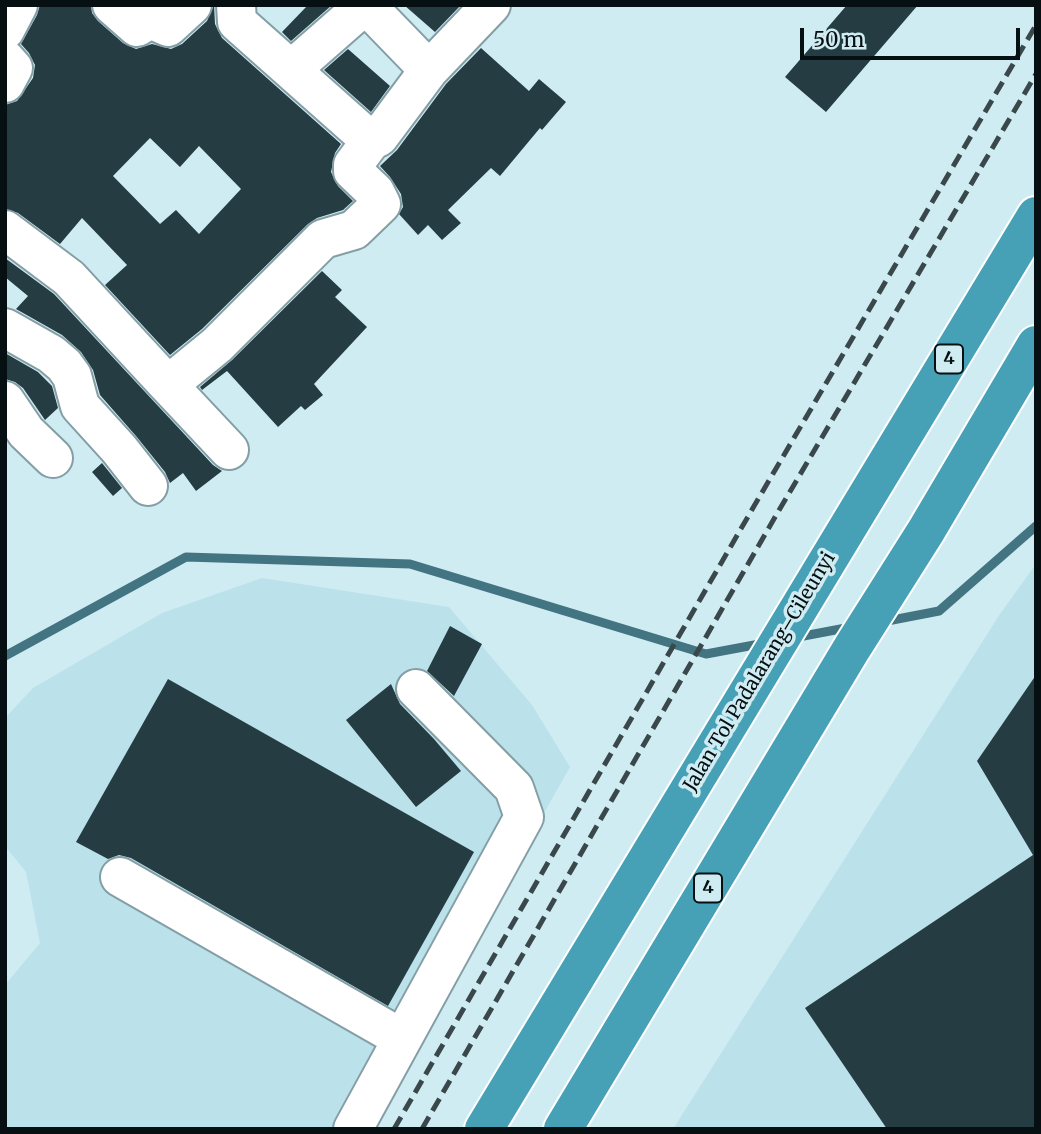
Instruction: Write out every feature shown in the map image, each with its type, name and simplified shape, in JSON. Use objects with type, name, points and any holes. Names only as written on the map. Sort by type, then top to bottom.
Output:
[{"type":"highway","name":"Jalan Tol Padalarang–Cileunyi","points":[[484,1129],[1036,216]]},
{"type":"highway","name":"4","points":[[563,1129],[1036,345]]},
{"type":"street","points":[[5,30],[18,5]]},
{"type":"street","points":[[112,5],[137,27],[150,19],[168,27],[192,5]]},
{"type":"street","points":[[236,5],[237,22],[372,141]]},
{"type":"street","points":[[292,69],[365,5],[429,70]]},
{"type":"street","points":[[168,385],[217,345],[323,239],[354,230],[381,204],[375,192],[353,171],[354,165],[372,141],[379,137],[429,70],[491,5]]},
{"type":"street","points":[[5,59],[13,68],[5,83]]},
{"type":"street","points":[[5,230],[69,278],[229,450]]},
{"type":"street","points":[[5,328],[51,354],[64,365],[72,376],[80,406],[148,486]]},
{"type":"street","points":[[5,401],[26,432],[53,458]]},
{"type":"street","points":[[353,1129],[524,817],[514,788],[416,689]]},
{"type":"street","points":[[120,877],[401,1038]]},
{"type":"shaded area","points":[[1036,564],[1036,1129],[673,1129],[1000,614]]},
{"type":"shaded area","points":[[262,578],[449,607],[532,705],[570,767],[366,1129],[5,1129],[5,985],[40,943],[26,872],[5,846],[5,718],[33,688],[162,613]]},
{"type":"building","points":[[40,5],[91,5],[92,13],[98,21],[123,43],[136,49],[152,44],[171,49],[182,44],[207,21],[214,5],[215,24],[222,38],[341,144],[335,153],[331,172],[338,186],[353,201],[343,210],[317,218],[308,224],[202,329],[170,355],[105,285],[127,265],[82,218],[60,244],[18,213],[5,209],[5,105],[17,101],[33,78],[35,65],[21,44]],"holes":[[[150,138],[180,167],[199,146],[241,189],[199,234],[176,210],[160,224],[113,176]]]},
{"type":"building","points":[[308,5],[332,5],[291,41],[282,32]]},
{"type":"building","points":[[404,5],[461,5],[435,32]]},
{"type":"building","points":[[847,5],[918,5],[826,112],[785,77]]},
{"type":"building","points":[[481,48],[529,91],[539,79],[566,102],[500,176],[491,168],[448,210],[461,223],[442,240],[428,225],[418,235],[399,214],[403,207],[401,194],[380,166],[397,150],[446,84]]},
{"type":"building","points":[[348,49],[390,86],[371,112],[324,70]]},
{"type":"building","points":[[5,258],[54,294],[213,465],[222,471],[196,491],[183,473],[170,483],[165,472],[100,395],[93,370],[81,352],[62,335],[16,309],[28,296],[5,277]]},
{"type":"building","points":[[322,271],[342,290],[335,297],[367,327],[314,384],[323,395],[305,410],[301,406],[278,427],[227,371],[202,390],[200,387],[232,360]]},
{"type":"building","points":[[5,353],[38,372],[52,386],[58,408],[45,420],[23,388],[5,379]]},
{"type":"building","points":[[102,463],[122,488],[113,496],[92,472]]},
{"type":"building","points":[[450,626],[482,644],[454,696],[427,671]]},
{"type":"building","points":[[1036,675],[1036,1129],[887,1129],[805,1008],[1033,855],[977,761]]},
{"type":"building","points":[[168,679],[474,852],[388,1006],[131,858],[119,855],[108,859],[76,842]]},
{"type":"building","points":[[391,684],[400,704],[461,771],[416,807],[346,720]]},
{"type":"waterway","points":[[882,622],[939,611],[1036,526]]},
{"type":"waterway","points":[[5,656],[186,557],[410,564],[706,654],[765,643]]},
{"type":"waterway","points":[[793,638],[851,627]]},
{"type":"railway","points":[[394,1129],[1036,25]]},
{"type":"railway","points":[[422,1129],[778,512],[1036,74]]}]
